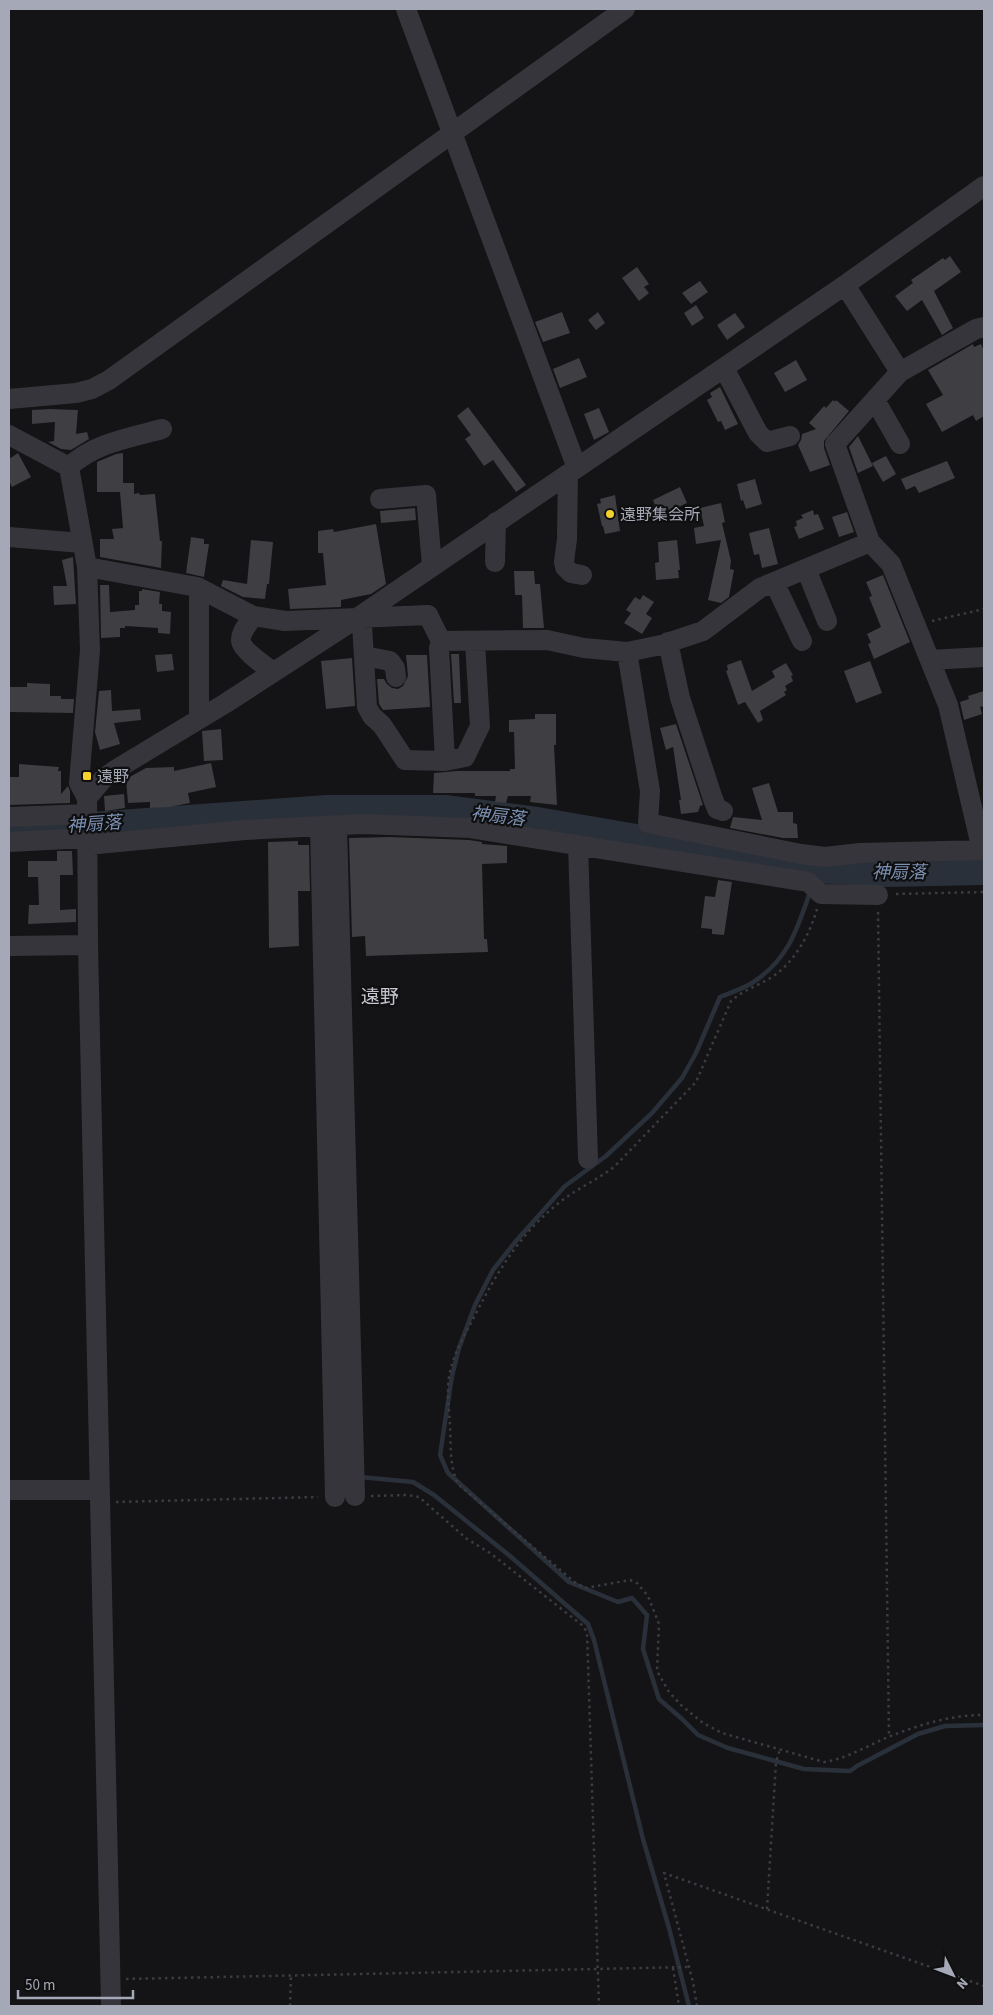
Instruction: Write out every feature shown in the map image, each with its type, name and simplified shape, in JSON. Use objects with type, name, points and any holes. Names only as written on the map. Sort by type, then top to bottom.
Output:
[{"type":"street","points":[[406,9],[572,471],[564,562],[565,567],[571,573],[582,575]]},
{"type":"street","points":[[9,399],[76,393],[92,389],[109,380],[625,9]]},
{"type":"street","points":[[87,806],[103,779],[115,770],[357,618],[845,285],[984,186]]},
{"type":"street","points":[[845,285],[900,372]]},
{"type":"street","points":[[627,652],[650,791],[648,823],[824,857],[860,853],[983,850],[948,705],[891,564],[870,542],[835,444],[900,372],[984,326]]},
{"type":"street","points":[[724,368],[758,433],[768,442],[790,436]]},
{"type":"street","points":[[875,400],[900,444]]},
{"type":"street","points":[[69,467],[80,457],[97,448],[162,429]]},
{"type":"street","points":[[9,435],[69,467]]},
{"type":"street","points":[[69,467],[87,567],[90,650],[79,783],[87,806],[99,1496],[111,2006]]},
{"type":"street","points":[[380,499],[426,495],[432,566]]},
{"type":"street","points":[[495,562],[496,522]]},
{"type":"street","points":[[9,537],[82,543]]},
{"type":"street","points":[[441,641],[548,640],[584,648],[627,652],[703,632],[760,588],[870,542]]},
{"type":"street","points":[[87,567],[198,588],[253,616],[285,621],[428,614],[441,641],[439,648],[445,761]]},
{"type":"street","points":[[806,569],[827,621]]},
{"type":"street","points":[[774,582],[802,640]]},
{"type":"street","points":[[198,588],[199,718]]},
{"type":"street","points":[[253,616],[244,630],[241,640],[243,647],[273,672]]},
{"type":"street","points":[[357,618],[362,626],[367,707],[372,716],[382,725],[405,760],[445,761],[465,757],[480,726],[475,642]]},
{"type":"street","points":[[668,642],[680,698],[713,799],[717,809],[723,811]]},
{"type":"street","points":[[364,656],[390,661],[396,668],[396,677]]},
{"type":"street","points":[[930,660],[984,657]]},
{"type":"street","points":[[9,817],[87,806]]},
{"type":"street","points":[[9,842],[87,842],[244,830],[362,824],[470,828],[808,882],[821,894],[878,895]]},
{"type":"street","points":[[329,826],[345,1496]]},
{"type":"street","points":[[578,845],[588,1159]]},
{"type":"street","points":[[796,880],[801,854]]},
{"type":"street","points":[[9,946],[88,945]]},
{"type":"street","points":[[9,1490],[99,1496]]},
{"type":"path","points":[[916,625],[984,609]]},
{"type":"path","points":[[889,1737],[878,895],[984,892]]},
{"type":"path","points":[[821,894],[811,927],[793,957],[774,976],[738,994],[731,1001],[696,1082],[615,1166],[603,1176],[565,1198],[537,1223],[513,1250],[497,1273],[459,1346],[449,1374],[448,1396],[453,1471],[459,1484],[577,1584],[586,1588],[623,1580],[630,1580],[637,1584],[648,1596],[659,1624],[657,1671],[681,1705],[702,1723],[722,1733],[824,1762],[836,1760],[889,1737],[937,1720],[984,1714]]},
{"type":"path","points":[[99,1496],[408,1495],[419,1497],[467,1540],[490,1553],[582,1625],[587,1632],[599,2006]]},
{"type":"path","points":[[767,1909],[776,1762],[780,1749]]},
{"type":"path","points":[[697,2006],[689,1967],[664,1873],[984,1986]]},
{"type":"path","points":[[110,1979],[689,1967]]},
{"type":"path","points":[[673,1968],[679,2006]]},
{"type":"path","points":[[290,2006],[291,1976]]},
{"type":"building","points":[[950,256],[961,272],[934,291],[953,328],[942,335],[922,300],[907,311],[895,296],[913,283],[911,280],[943,258],[945,260]]},
{"type":"building","points":[[637,267],[649,284],[644,287],[649,293],[639,301],[622,278]]},
{"type":"building","points":[[700,281],[708,292],[691,304],[682,293]]},
{"type":"building","points":[[696,305],[704,318],[692,326],[684,313]]},
{"type":"building","points":[[562,312],[570,333],[543,342],[535,322]]},
{"type":"building","points":[[598,312],[605,323],[596,330],[588,320]]},
{"type":"building","points":[[735,313],[745,327],[727,340],[717,325]]},
{"type":"building","points":[[973,344],[974,347],[981,344],[984,351],[984,416],[976,421],[973,415],[942,432],[926,404],[943,395],[928,370]]},
{"type":"building","points":[[579,358],[587,377],[560,388],[553,369]]},
{"type":"building","points":[[796,360],[807,380],[785,392],[774,373]]},
{"type":"building","points":[[720,387],[738,424],[725,430],[721,421],[718,422],[707,400],[712,397],[710,393]]},
{"type":"building","points":[[833,400],[835,402],[836,400],[849,411],[824,441],[824,448],[830,465],[810,472],[798,445],[802,434],[816,429],[809,423],[824,406],[826,408]]},
{"type":"building","points":[[468,407],[526,485],[516,492],[493,460],[484,466],[465,439],[471,435],[457,416]]},
{"type":"building","points":[[599,408],[609,432],[594,440],[584,414]]},
{"type":"building","points":[[32,410],[78,410],[76,434],[87,432],[89,439],[71,450],[61,449],[48,442],[54,441],[55,422],[32,424]]},
{"type":"building","points":[[858,436],[873,466],[858,473],[849,447]]},
{"type":"building","points":[[18,453],[31,477],[12,487],[9,481],[9,459]]},
{"type":"building","points":[[123,453],[123,483],[134,483],[134,494],[155,494],[160,541],[162,541],[161,568],[100,557],[100,539],[114,539],[112,529],[123,528],[120,492],[97,492],[97,462]]},
{"type":"building","points":[[886,456],[896,474],[883,482],[872,463]]},
{"type":"building","points":[[947,461],[955,478],[919,493],[915,486],[906,490],[901,479]]},
{"type":"building","points":[[755,479],[762,504],[746,509],[743,500],[741,501],[737,484]]},
{"type":"building","points":[[680,487],[687,503],[652,519],[647,509],[655,505],[653,500]]},
{"type":"building","points":[[615,495],[620,531],[605,534],[597,504],[601,503],[600,499]]},
{"type":"building","points":[[721,503],[725,522],[722,523],[731,561],[730,569],[734,570],[729,597],[721,603],[708,600],[721,540],[696,544],[694,528],[704,526],[700,508]]},
{"type":"building","points":[[415,508],[416,520],[381,523],[380,511]]},
{"type":"building","points":[[813,510],[814,515],[818,514],[824,529],[799,539],[794,527],[797,526],[796,521],[803,518],[801,515]]},
{"type":"building","points":[[847,512],[854,532],[839,537],[832,517]]},
{"type":"building","points":[[376,524],[386,584],[371,594],[341,600],[341,607],[290,609],[288,589],[326,585],[323,553],[318,553],[318,531],[333,529],[334,532]]},
{"type":"building","points":[[769,528],[778,564],[762,568],[759,554],[754,555],[749,533]]},
{"type":"building","points":[[191,537],[204,539],[204,544],[209,544],[204,577],[186,573]]},
{"type":"building","points":[[251,540],[273,542],[269,584],[267,584],[265,599],[243,597],[221,586],[223,580],[247,584]]},
{"type":"building","points":[[677,540],[679,578],[656,580],[655,563],[659,562],[658,542]]},
{"type":"building","points":[[73,557],[76,604],[54,605],[53,586],[67,586],[62,560]]},
{"type":"building","points":[[514,571],[534,571],[535,584],[540,584],[544,628],[523,628],[522,595],[515,595]]},
{"type":"building","points":[[883,575],[910,642],[874,659],[868,644],[871,643],[867,634],[881,627],[869,597],[872,596],[866,582]]},
{"type":"building","points":[[100,585],[109,585],[110,612],[135,610],[135,605],[139,605],[139,591],[142,591],[142,589],[160,592],[159,604],[162,604],[162,611],[171,612],[170,634],[158,633],[158,628],[125,626],[125,628],[120,628],[120,637],[101,638]]},
{"type":"building","points":[[643,595],[654,602],[646,614],[652,618],[642,634],[624,623],[631,613],[626,610],[635,597],[640,600]]},
{"type":"building","points":[[172,654],[174,670],[157,672],[155,655]]},
{"type":"building","points":[[451,654],[459,654],[461,703],[454,703]]},
{"type":"building","points":[[406,655],[427,655],[430,707],[383,710],[379,704],[377,679],[384,679],[392,688],[398,689],[403,686],[408,676]]},
{"type":"building","points":[[352,658],[355,706],[326,709],[321,661]]},
{"type":"building","points":[[741,660],[752,691],[775,677],[772,671],[786,663],[793,675],[791,676],[793,681],[785,686],[787,690],[784,692],[786,695],[760,711],[763,720],[758,723],[745,702],[738,705],[726,671],[728,670],[727,665]]},
{"type":"building","points":[[870,661],[882,693],[856,703],[844,671]]},
{"type":"building","points":[[27,683],[50,684],[50,696],[61,696],[61,699],[74,699],[73,713],[9,712],[10,687],[27,687]]},
{"type":"building","points":[[111,690],[112,711],[140,709],[141,720],[114,723],[120,744],[100,750],[95,732],[99,691]]},
{"type":"building","points":[[984,691],[984,706],[980,707],[982,714],[964,720],[960,702],[969,699],[968,696]]},
{"type":"building","points":[[535,714],[556,714],[556,745],[554,745],[557,805],[530,802],[531,796],[508,796],[506,803],[495,802],[496,796],[475,796],[475,793],[433,793],[434,773],[510,771],[510,769],[515,769],[514,732],[509,732],[509,720],[535,719]]},
{"type":"building","points":[[676,724],[703,805],[700,806],[698,812],[681,814],[679,800],[681,800],[673,747],[666,750],[660,728]]},
{"type":"building","points":[[221,729],[223,760],[204,761],[202,731]]},
{"type":"building","points":[[211,763],[216,787],[188,793],[190,803],[150,808],[150,802],[128,803],[126,779],[146,768],[174,767],[174,771]]},
{"type":"building","points":[[19,764],[59,767],[58,771],[61,771],[61,794],[68,786],[70,803],[9,805],[9,777],[19,777]]},
{"type":"building","points":[[769,783],[778,812],[793,812],[793,823],[797,824],[798,838],[783,838],[730,828],[733,817],[762,820],[752,788]]},
{"type":"building","points":[[124,794],[125,808],[105,811],[104,796]]},
{"type":"building","points":[[390,837],[469,840],[482,842],[482,844],[507,846],[507,863],[482,864],[484,939],[487,939],[488,952],[366,956],[365,936],[352,937],[349,838]]},
{"type":"building","points":[[298,841],[298,845],[309,845],[310,891],[298,891],[299,946],[269,948],[268,842]]},
{"type":"building","points":[[57,851],[72,851],[73,875],[60,875],[60,910],[76,909],[76,922],[28,924],[29,905],[39,905],[38,877],[28,877],[28,861],[57,861]]},
{"type":"building","points":[[718,880],[732,882],[724,935],[712,934],[712,929],[701,928],[705,896],[715,897]]},
{"type":"waterway","points":[[327,809],[328,821]]},
{"type":"waterway","name":"神扇落","points":[[9,830],[327,809],[445,809],[537,821],[817,869],[884,873],[984,871]]},
{"type":"waterway","points":[[814,880],[817,869]]},
{"type":"waterway","points":[[810,892],[801,919],[783,954],[764,974],[752,983],[720,997],[696,1053],[682,1078],[652,1113],[606,1156],[565,1186],[493,1270],[475,1305],[459,1348],[452,1376],[440,1455],[448,1473],[569,1582],[618,1602],[632,1598],[647,1615],[643,1649],[659,1699],[698,1735],[728,1748],[804,1769],[850,1771],[918,1734],[945,1726],[984,1725]]},
{"type":"waterway","points":[[360,1477],[413,1482],[434,1495],[510,1556],[588,1624],[594,1640],[643,1839],[689,2006]]},
{"type":"place","name":"遠野集会所","points":[[610,514]]},
{"type":"place","name":"遠野","points":[[87,776]]},
{"type":"district","name":"遠野","points":[[380,996]]}]
